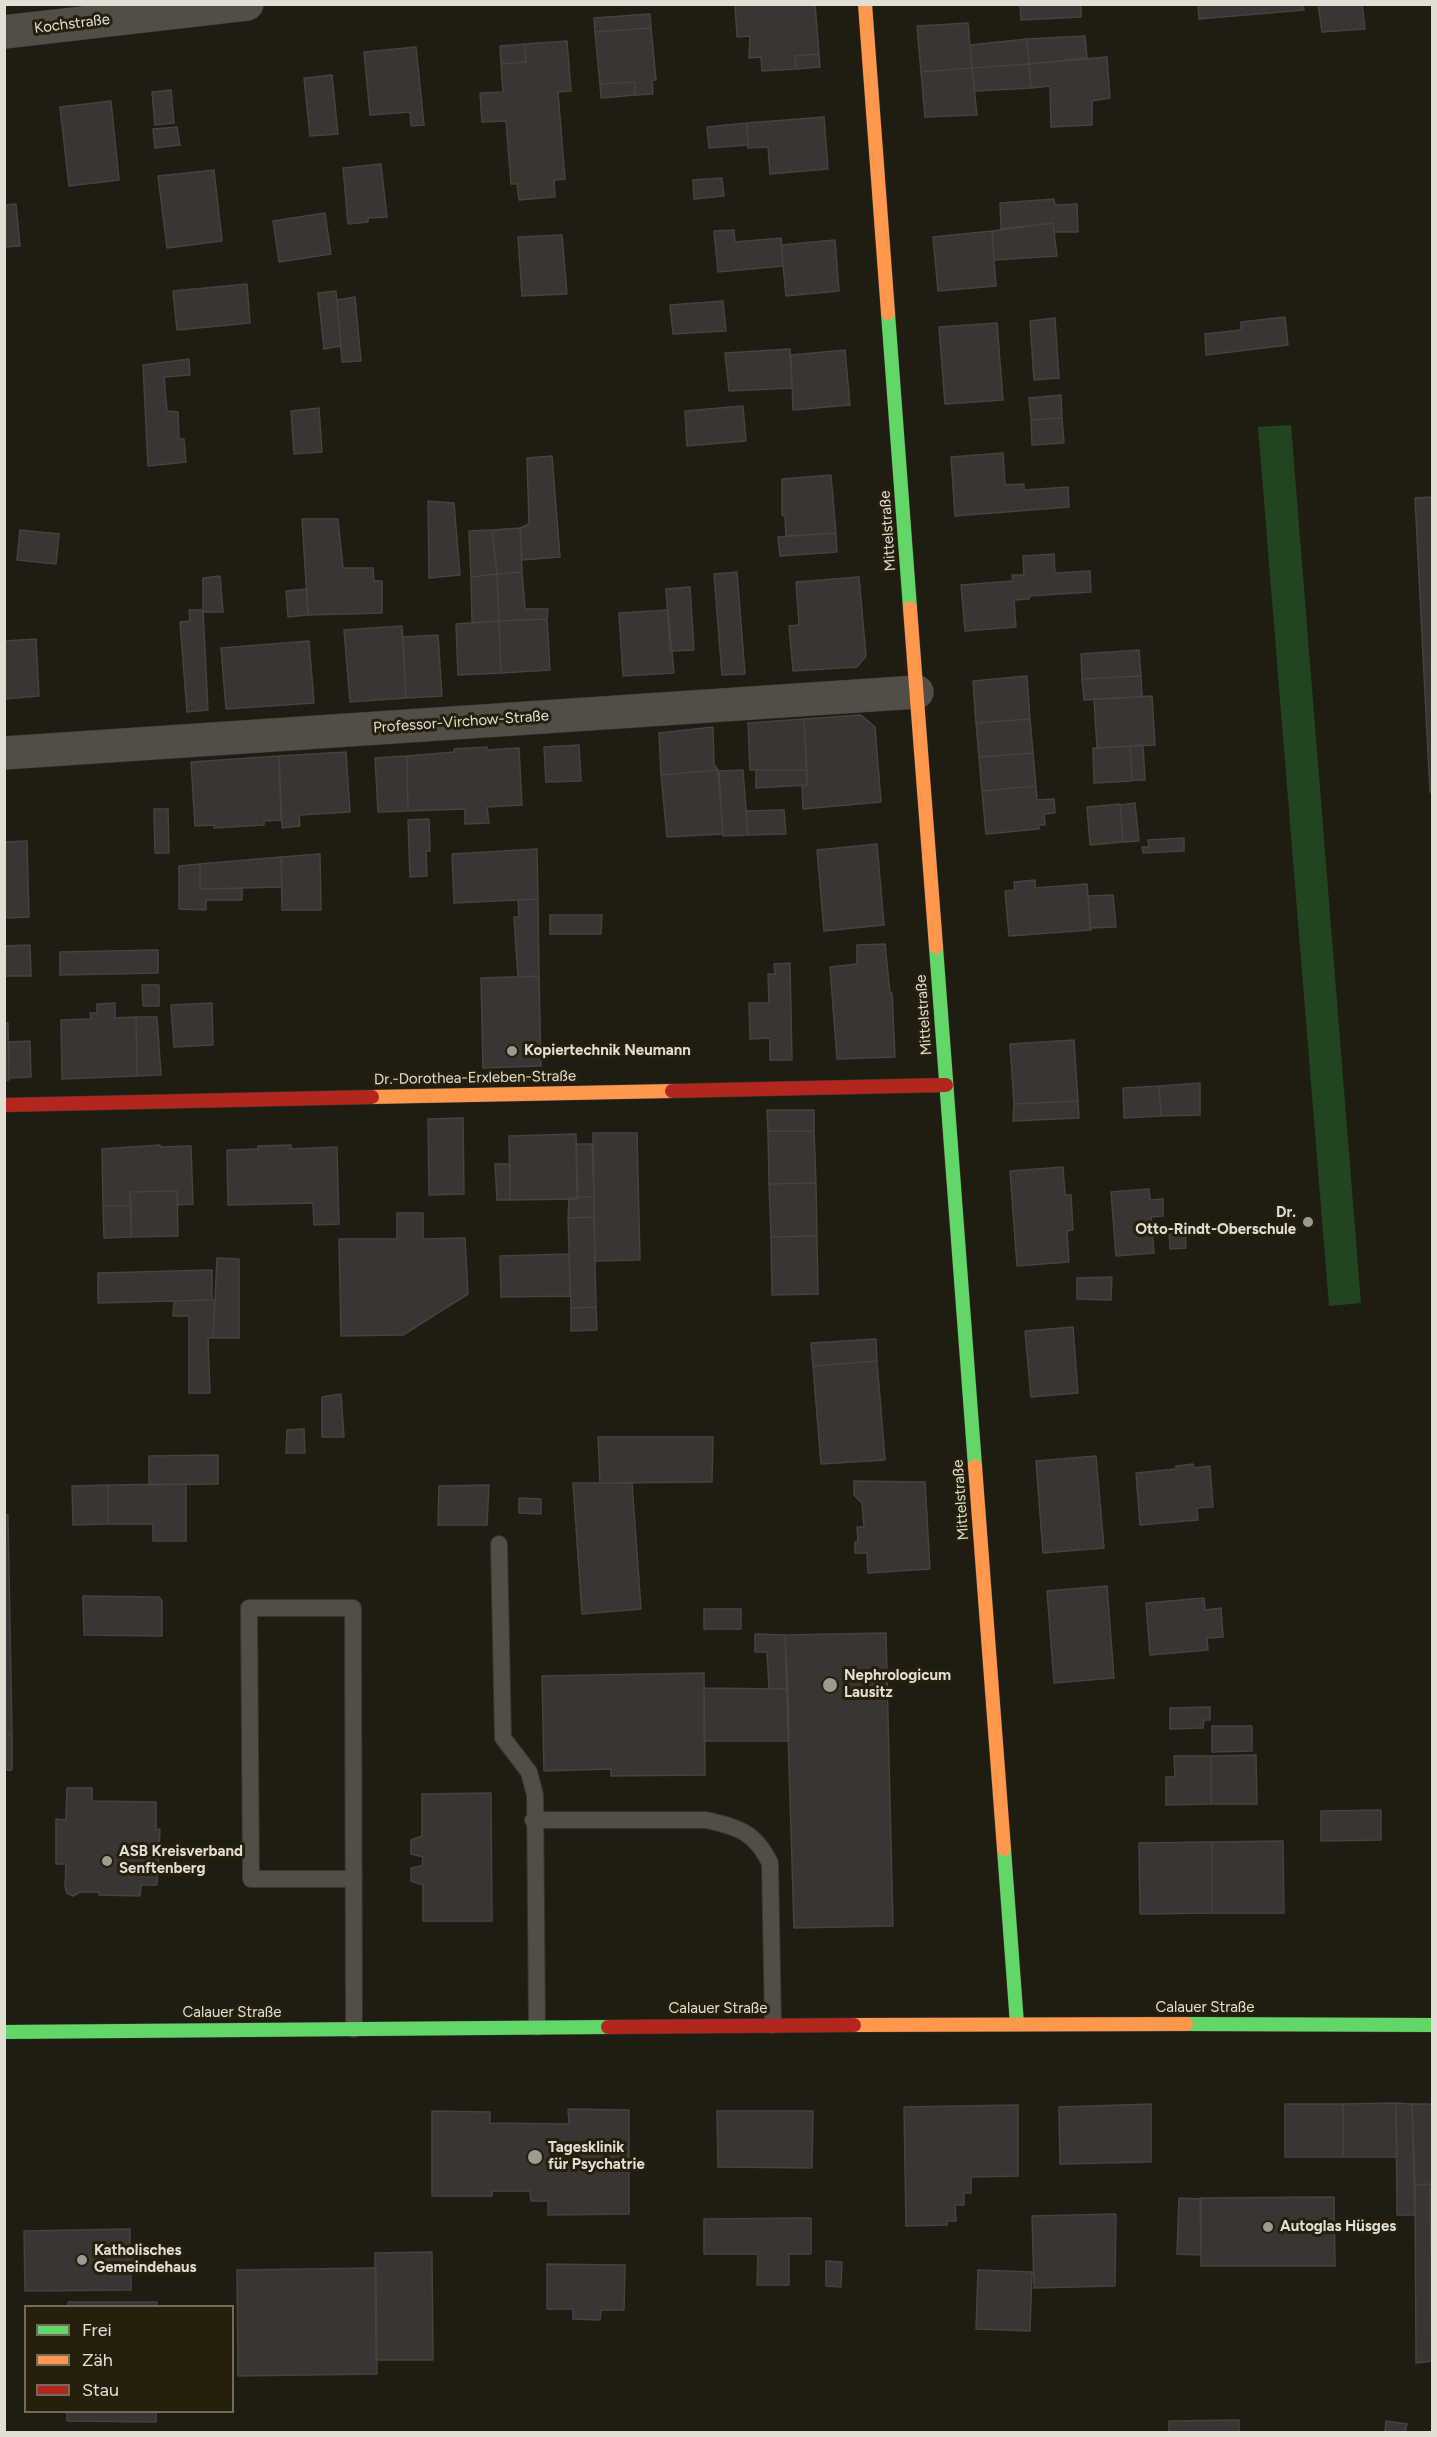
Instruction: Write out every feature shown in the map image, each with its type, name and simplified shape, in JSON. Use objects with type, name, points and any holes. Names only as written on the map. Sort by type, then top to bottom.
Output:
[{"type":"street","name":"Kochstraße","points":[[4,32],[247,4]]},
{"type":"street","name":"Mittelstraße","points":[[865,4],[1017,2024]]},
{"type":"street","name":"Professor-Virchow-Straße","points":[[4,753],[917,692]]},
{"type":"street","name":"Dr.-Dorothea-Erxleben-Straße","points":[[4,1105],[946,1085]]},
{"type":"street","name":"Calauer Straße","points":[[4,2032],[773,2025],[1432,2025]]},
{"type":"lane","points":[[499,1544],[502,1738],[529,1772],[534,1787],[537,2027]]},
{"type":"lane","points":[[354,1879],[250,1879],[249,1608],[353,1608],[354,1879],[354,2029]]},
{"type":"lane","points":[[533,1820],[706,1820],[729,1825],[747,1834],[761,1845],[770,1863],[773,2025]]},
{"type":"green space","points":[[1291,425],[1361,1303],[1329,1306],[1258,427]]},
{"type":"building","points":[[735,4],[815,4],[819,54],[795,56],[796,69],[762,71],[761,57],[749,58],[750,36],[737,37]]},
{"type":"building","points":[[1020,4],[1081,4],[1081,17],[1021,20]]},
{"type":"building","points":[[1198,4],[1303,4],[1304,10],[1199,19]]},
{"type":"building","points":[[1318,4],[1362,4],[1365,29],[1322,32]]},
{"type":"building","points":[[650,14],[651,28],[595,32],[594,18]]},
{"type":"building","points":[[968,23],[972,68],[921,72],[917,26]]},
{"type":"building","points":[[651,28],[656,80],[652,80],[653,94],[635,95],[635,82],[600,84],[595,32]]},
{"type":"building","points":[[1085,36],[1087,58],[1029,64],[1027,39]]},
{"type":"building","points":[[1027,39],[1029,64],[972,68],[970,45]]},
{"type":"building","points":[[567,41],[571,91],[558,92],[565,179],[554,180],[555,197],[519,200],[517,184],[511,184],[506,121],[482,122],[480,93],[503,92],[501,64],[526,62],[525,44]]},
{"type":"building","points":[[525,44],[526,62],[501,64],[500,46]]},
{"type":"building","points":[[416,47],[424,125],[411,126],[410,112],[370,115],[364,52]]},
{"type":"building","points":[[819,54],[820,67],[796,69],[795,56]]},
{"type":"building","points":[[1107,57],[1110,98],[1092,101],[1092,125],[1051,127],[1050,86],[1031,88],[1029,64]]},
{"type":"building","points":[[1029,64],[1031,88],[975,91],[972,68]]},
{"type":"building","points":[[972,68],[977,115],[925,117],[921,72]]},
{"type":"building","points":[[332,75],[338,134],[310,136],[304,78]]},
{"type":"building","points":[[635,82],[635,95],[601,98],[600,84]]},
{"type":"building","points":[[171,90],[174,123],[155,125],[152,92]]},
{"type":"building","points":[[111,101],[119,180],[69,186],[60,107]]},
{"type":"building","points":[[824,117],[828,169],[770,174],[768,147],[748,148],[747,123]]},
{"type":"building","points":[[747,123],[748,145],[709,148],[707,127]]},
{"type":"building","points":[[177,127],[180,145],[155,148],[153,129]]},
{"type":"building","points":[[381,164],[387,217],[368,218],[368,222],[348,224],[343,168]]},
{"type":"building","points":[[214,170],[222,241],[167,248],[158,176]]},
{"type":"building","points":[[722,178],[724,196],[694,199],[693,180]]},
{"type":"building","points":[[1054,199],[1055,205],[1077,204],[1078,232],[1054,232],[1053,223],[1001,229],[1000,203]]},
{"type":"building","points":[[16,204],[20,246],[4,247],[4,205]]},
{"type":"building","points":[[325,213],[331,254],[279,262],[273,221]]},
{"type":"building","points":[[1053,223],[1057,256],[994,260],[992,231]]},
{"type":"building","points":[[734,230],[735,242],[781,238],[783,266],[718,272],[714,231]]},
{"type":"building","points":[[992,231],[996,286],[938,291],[933,237]]},
{"type":"building","points":[[562,235],[567,294],[522,296],[518,237]]},
{"type":"building","points":[[835,240],[839,291],[786,296],[781,245]]},
{"type":"building","points":[[247,284],[250,323],[177,330],[173,291]]},
{"type":"building","points":[[336,291],[341,346],[324,349],[318,293]]},
{"type":"building","points":[[355,297],[361,361],[342,362],[337,300]]},
{"type":"building","points":[[723,301],[726,331],[673,334],[670,305]]},
{"type":"building","points":[[1285,317],[1288,345],[1206,355],[1205,334],[1241,330],[1241,322]]},
{"type":"building","points":[[1055,318],[1059,378],[1034,380],[1030,321]]},
{"type":"building","points":[[997,323],[1003,400],[945,404],[939,327]]},
{"type":"building","points":[[790,349],[792,388],[729,391],[725,353]]},
{"type":"building","points":[[845,350],[850,405],[793,410],[791,355]]},
{"type":"building","points":[[189,359],[190,375],[164,377],[167,411],[178,412],[179,439],[184,439],[186,462],[148,466],[143,365]]},
{"type":"building","points":[[1061,395],[1062,418],[1031,420],[1029,398]]},
{"type":"building","points":[[743,406],[746,441],[687,446],[685,411]]},
{"type":"building","points":[[319,408],[322,452],[294,454],[291,411]]},
{"type":"building","points":[[1062,418],[1064,443],[1032,445],[1031,420]]},
{"type":"building","points":[[1003,453],[1005,485],[1024,484],[1024,490],[1068,487],[1069,507],[955,516],[951,457]]},
{"type":"building","points":[[552,456],[560,557],[522,560],[520,528],[529,524],[527,458]]},
{"type":"building","points":[[831,475],[836,533],[786,536],[785,517],[782,515],[782,479]]},
{"type":"building","points":[[1432,497],[1432,792],[1430,792],[1415,498]]},
{"type":"building","points":[[428,501],[454,503],[460,575],[429,578]]},
{"type":"building","points":[[302,519],[338,519],[343,568],[373,568],[374,581],[382,581],[382,613],[308,615]]},
{"type":"building","points":[[520,528],[522,572],[497,574],[492,530]]},
{"type":"building","points":[[20,530],[59,534],[56,564],[17,560]]},
{"type":"building","points":[[492,530],[497,574],[471,577],[469,531]]},
{"type":"building","points":[[836,533],[837,552],[780,556],[778,537]]},
{"type":"building","points":[[1054,554],[1055,573],[1090,571],[1091,592],[1030,596],[1029,599],[1014,600],[1016,627],[965,631],[961,585],[1013,581],[1012,575],[1024,575],[1023,556]]},
{"type":"building","points":[[522,572],[525,609],[548,609],[547,619],[499,621],[497,574]]},
{"type":"building","points":[[737,572],[745,674],[722,675],[714,574]]},
{"type":"building","points":[[497,574],[499,621],[472,623],[471,577]]},
{"type":"building","points":[[220,576],[223,612],[203,612],[203,578]]},
{"type":"building","points":[[859,577],[866,656],[857,667],[793,671],[789,626],[799,625],[796,582]]},
{"type":"building","points":[[690,587],[694,650],[670,651],[666,589]]},
{"type":"building","points":[[307,589],[308,615],[288,617],[286,591]]},
{"type":"building","points":[[189,610],[203,610],[208,710],[187,712],[180,622],[190,621]]},
{"type":"building","points":[[668,610],[674,673],[623,676],[619,613]]},
{"type":"building","points":[[547,619],[550,670],[501,673],[499,621]]},
{"type":"building","points":[[499,621],[501,673],[458,675],[456,624]]},
{"type":"building","points":[[402,626],[406,698],[350,702],[344,630]]},
{"type":"building","points":[[438,635],[442,696],[406,698],[403,637]]},
{"type":"building","points":[[36,639],[39,696],[4,699],[4,641]]},
{"type":"building","points":[[309,641],[314,703],[226,709],[221,648]]},
{"type":"building","points":[[1139,650],[1141,676],[1082,679],[1081,654]]},
{"type":"building","points":[[1027,676],[1030,719],[976,723],[973,681]]},
{"type":"building","points":[[1141,676],[1142,697],[1084,700],[1082,679]]},
{"type":"building","points":[[1152,696],[1155,745],[1097,748],[1094,699]]},
{"type":"building","points":[[861,715],[875,727],[881,802],[803,809],[802,786],[807,785],[804,719]]},
{"type":"building","points":[[804,719],[807,770],[750,770],[748,723]]},
{"type":"building","points":[[1030,719],[1033,753],[979,757],[976,723]]},
{"type":"building","points":[[713,727],[714,764],[718,770],[661,775],[659,733]]},
{"type":"building","points":[[579,745],[581,781],[546,782],[544,747]]},
{"type":"building","points":[[1143,745],[1145,780],[1132,780],[1130,746]]},
{"type":"building","points":[[1130,746],[1132,781],[1094,783],[1093,748]]},
{"type":"building","points":[[487,747],[487,750],[519,748],[522,805],[487,807],[489,823],[465,824],[465,809],[408,811],[407,756]]},
{"type":"building","points":[[346,752],[350,812],[299,815],[300,826],[282,828],[279,756]]},
{"type":"building","points":[[1033,753],[1036,786],[982,791],[979,757]]},
{"type":"building","points":[[279,756],[281,820],[264,821],[264,825],[214,828],[214,825],[195,826],[191,762]]},
{"type":"building","points":[[407,756],[408,811],[378,812],[375,758]]},
{"type":"building","points":[[718,770],[723,834],[667,837],[661,775]]},
{"type":"building","points":[[743,770],[748,835],[723,836],[719,771]]},
{"type":"building","points":[[756,770],[807,770],[807,785],[756,788]]},
{"type":"building","points":[[1036,786],[1037,800],[1054,799],[1055,813],[1044,814],[1045,825],[1039,825],[1039,829],[986,834],[982,791]]},
{"type":"building","points":[[1135,803],[1139,841],[1123,842],[1120,805]]},
{"type":"building","points":[[1120,804],[1123,842],[1090,845],[1087,807]]},
{"type":"building","points":[[154,809],[168,809],[169,853],[155,853]]},
{"type":"building","points":[[784,810],[786,834],[748,835],[746,811]]},
{"type":"building","points":[[429,819],[430,851],[426,851],[427,876],[410,877],[408,820]]},
{"type":"building","points":[[1184,838],[1184,851],[1143,853],[1142,847],[1149,847],[1148,840]]},
{"type":"building","points":[[27,841],[29,917],[4,918],[4,842]]},
{"type":"building","points":[[877,844],[884,925],[824,931],[817,850]]},
{"type":"building","points":[[537,849],[538,899],[454,903],[452,854]]},
{"type":"building","points":[[320,854],[321,910],[282,910],[281,857]]},
{"type":"building","points":[[281,857],[282,887],[200,889],[200,864]]},
{"type":"building","points":[[200,864],[200,889],[242,888],[242,900],[206,900],[206,910],[179,909],[179,866]]},
{"type":"building","points":[[1035,880],[1035,888],[1087,884],[1091,930],[1009,936],[1005,891],[1015,890],[1014,882]]},
{"type":"building","points":[[1113,895],[1116,927],[1090,928],[1088,896]]},
{"type":"building","points":[[538,899],[539,976],[518,977],[514,917],[519,917],[518,900]]},
{"type":"building","points":[[550,915],[602,915],[601,934],[550,934]]},
{"type":"building","points":[[885,944],[890,993],[892,993],[895,1057],[837,1059],[830,967],[857,964],[857,945]]},
{"type":"building","points":[[30,945],[31,976],[4,976],[4,946]]},
{"type":"building","points":[[158,950],[158,973],[60,975],[60,952]]},
{"type":"building","points":[[790,963],[792,1060],[770,1060],[770,1038],[750,1039],[749,1003],[769,1003],[768,974],[775,974],[774,964]]},
{"type":"building","points":[[539,976],[541,1066],[483,1068],[481,978]]},
{"type":"building","points":[[142,985],[159,985],[159,1006],[143,1006]]},
{"type":"building","points":[[115,1003],[115,1018],[136,1017],[137,1076],[62,1079],[61,1020],[91,1019],[90,1013],[97,1013],[97,1004]]},
{"type":"building","points":[[212,1003],[213,1045],[174,1047],[171,1005]]},
{"type":"building","points":[[136,1017],[157,1017],[161,1075],[137,1076]]},
{"type":"building","points":[[4,1023],[8,1023],[9,1080],[4,1080]]},
{"type":"building","points":[[1074,1040],[1078,1101],[1014,1104],[1010,1044]]},
{"type":"building","points":[[30,1041],[31,1077],[9,1078],[9,1042]]},
{"type":"building","points":[[1200,1083],[1200,1115],[1161,1116],[1159,1086]]},
{"type":"building","points":[[1159,1086],[1161,1116],[1124,1118],[1123,1088]]},
{"type":"building","points":[[1078,1101],[1079,1118],[1013,1121],[1014,1104]]},
{"type":"building","points":[[767,1110],[814,1110],[814,1131],[768,1131]]},
{"type":"building","points":[[463,1118],[464,1194],[429,1195],[428,1119]]},
{"type":"building","points":[[768,1131],[814,1131],[816,1183],[769,1184]]},
{"type":"building","points":[[593,1133],[637,1133],[640,1260],[595,1261]]},
{"type":"building","points":[[576,1134],[578,1199],[510,1200],[509,1136]]},
{"type":"building","points":[[576,1144],[592,1144],[594,1197],[577,1197]]},
{"type":"building","points":[[160,1145],[160,1147],[191,1146],[193,1204],[178,1205],[177,1191],[130,1192],[131,1206],[103,1206],[102,1149]]},
{"type":"building","points":[[291,1145],[291,1149],[337,1147],[339,1224],[314,1225],[313,1203],[228,1205],[227,1150]]},
{"type":"building","points":[[495,1164],[510,1164],[510,1200],[497,1200]]},
{"type":"building","points":[[1063,1167],[1065,1195],[1071,1195],[1073,1230],[1067,1231],[1069,1262],[1017,1266],[1010,1171]]},
{"type":"building","points":[[816,1183],[817,1236],[771,1237],[769,1184]]},
{"type":"building","points":[[1149,1189],[1150,1200],[1163,1199],[1163,1216],[1151,1217],[1154,1253],[1116,1256],[1111,1192]]},
{"type":"building","points":[[177,1191],[178,1236],[131,1237],[130,1192]]},
{"type":"building","points":[[577,1197],[594,1197],[594,1217],[568,1218],[569,1198],[578,1199]]},
{"type":"building","points":[[103,1206],[131,1206],[131,1237],[104,1238]]},
{"type":"building","points":[[397,1213],[423,1213],[423,1239],[465,1238],[468,1294],[403,1335],[341,1336],[339,1239],[397,1239]]},
{"type":"building","points":[[594,1217],[596,1307],[571,1308],[568,1218]]},
{"type":"building","points":[[1185,1229],[1186,1248],[1170,1249],[1169,1230]]},
{"type":"building","points":[[817,1236],[818,1294],[772,1295],[771,1237]]},
{"type":"building","points":[[569,1254],[570,1296],[501,1297],[500,1256]]},
{"type":"building","points":[[217,1258],[239,1259],[239,1338],[213,1338]]},
{"type":"building","points":[[212,1270],[212,1300],[98,1303],[98,1273]]},
{"type":"building","points":[[1112,1277],[1111,1300],[1077,1299],[1077,1278]]},
{"type":"building","points":[[215,1300],[213,1338],[208,1338],[210,1393],[189,1393],[189,1316],[173,1316],[174,1301]]},
{"type":"building","points":[[596,1307],[597,1330],[571,1331],[571,1308]]},
{"type":"building","points":[[1073,1327],[1078,1393],[1031,1397],[1025,1331]]},
{"type":"building","points":[[876,1339],[877,1361],[813,1366],[811,1343]]},
{"type":"building","points":[[877,1361],[885,1460],[821,1464],[813,1366]]},
{"type":"building","points":[[341,1394],[344,1437],[322,1437],[322,1397]]},
{"type":"building","points":[[304,1429],[305,1453],[286,1453],[287,1430]]},
{"type":"building","points":[[598,1437],[713,1437],[712,1482],[600,1483]]},
{"type":"building","points":[[218,1455],[218,1484],[149,1485],[149,1456]]},
{"type":"building","points":[[1096,1456],[1104,1548],[1043,1553],[1036,1461]]},
{"type":"building","points":[[1193,1464],[1194,1468],[1210,1466],[1213,1507],[1197,1508],[1198,1520],[1140,1525],[1136,1473],[1176,1469],[1176,1466]]},
{"type":"building","points":[[854,1481],[925,1482],[930,1569],[868,1573],[867,1553],[855,1553],[855,1542],[858,1542],[857,1527],[864,1527],[862,1503],[854,1495]]},
{"type":"building","points":[[573,1483],[632,1483],[641,1609],[582,1614]]},
{"type":"building","points":[[186,1484],[186,1541],[153,1541],[153,1524],[108,1524],[108,1485]]},
{"type":"building","points":[[108,1485],[108,1524],[73,1525],[72,1486]]},
{"type":"building","points":[[489,1485],[487,1525],[438,1525],[439,1486]]},
{"type":"building","points":[[519,1498],[541,1499],[541,1514],[519,1513]]},
{"type":"building","points":[[4,1515],[8,1515],[12,1734],[4,1734]]},
{"type":"building","points":[[1107,1586],[1114,1678],[1054,1683],[1047,1591]]},
{"type":"building","points":[[83,1596],[159,1597],[162,1601],[162,1636],[84,1635]]},
{"type":"building","points":[[1204,1598],[1205,1610],[1221,1608],[1223,1637],[1207,1638],[1208,1650],[1150,1655],[1146,1603]]},
{"type":"building","points":[[704,1609],[741,1609],[741,1629],[704,1629]]},
{"type":"building","points":[[886,1633],[893,1926],[794,1928],[785,1635]]},
{"type":"building","points":[[755,1634],[785,1635],[788,1689],[769,1688],[767,1652],[755,1652]]},
{"type":"building","points":[[704,1673],[705,1775],[611,1776],[611,1769],[544,1771],[542,1676]]},
{"type":"building","points":[[704,1688],[788,1689],[789,1741],[704,1741]]},
{"type":"building","points":[[1210,1707],[1210,1720],[1204,1720],[1203,1728],[1170,1729],[1170,1708]]},
{"type":"building","points":[[1212,1726],[1252,1726],[1252,1751],[1212,1752]]},
{"type":"building","points":[[4,1734],[12,1734],[12,1770],[4,1770]]},
{"type":"building","points":[[1256,1755],[1257,1804],[1211,1804],[1211,1756]]},
{"type":"building","points":[[1174,1756],[1211,1756],[1211,1804],[1166,1805],[1166,1777],[1175,1777]]},
{"type":"building","points":[[67,1788],[92,1788],[92,1801],[156,1802],[156,1830],[160,1829],[157,1885],[141,1885],[140,1896],[80,1892],[73,1896],[67,1893],[66,1864],[56,1864],[56,1819],[66,1820]]},
{"type":"building","points":[[491,1793],[492,1921],[423,1921],[423,1885],[411,1881],[411,1868],[422,1866],[423,1857],[411,1854],[411,1840],[422,1836],[422,1794]]},
{"type":"building","points":[[1381,1810],[1381,1840],[1321,1841],[1321,1811]]},
{"type":"building","points":[[1283,1841],[1284,1913],[1212,1913],[1212,1842]]},
{"type":"building","points":[[1212,1842],[1212,1913],[1140,1914],[1139,1843]]},
{"type":"building","points":[[1396,2103],[1397,2157],[1343,2157],[1343,2104]]},
{"type":"building","points":[[1396,2103],[1412,2104],[1415,2215],[1397,2215]]},
{"type":"building","points":[[1151,2104],[1151,2162],[1060,2164],[1059,2107]]},
{"type":"building","points":[[1285,2104],[1343,2104],[1343,2157],[1285,2157]]},
{"type":"building","points":[[1412,2104],[1432,2104],[1432,2259],[1430,2184],[1415,2185]]},
{"type":"building","points":[[1018,2105],[1018,2176],[971,2177],[971,2193],[964,2193],[964,2205],[955,2205],[956,2221],[947,2221],[947,2225],[906,2226],[904,2107]]},
{"type":"building","points":[[568,2109],[629,2110],[629,2214],[548,2215],[548,2201],[531,2201],[530,2191],[492,2191],[492,2196],[432,2196],[432,2111],[490,2112],[490,2123],[569,2124]]},
{"type":"building","points":[[717,2111],[813,2111],[812,2168],[718,2167]]},
{"type":"building","points":[[1430,2184],[1432,2361],[1416,2363],[1415,2185]]},
{"type":"building","name":"Autoglas Hüsges","points":[[1334,2197],[1335,2266],[1201,2266],[1200,2198]]},
{"type":"building","points":[[1179,2198],[1201,2199],[1201,2255],[1177,2254]]},
{"type":"building","points":[[1116,2214],[1115,2286],[1034,2288],[1032,2216]]},
{"type":"building","points":[[811,2218],[811,2254],[789,2254],[789,2285],[757,2285],[758,2254],[704,2254],[704,2219]]},
{"type":"building","name":"Katholisches Gemeindehaus","points":[[130,2229],[130,2254],[139,2255],[139,2267],[131,2266],[131,2290],[25,2291],[24,2231]]},
{"type":"building","points":[[432,2252],[433,2360],[376,2360],[375,2253]]},
{"type":"building","points":[[826,2261],[842,2262],[841,2287],[826,2286]]},
{"type":"building","points":[[547,2264],[625,2265],[624,2310],[601,2310],[600,2320],[573,2319],[573,2309],[547,2309]]},
{"type":"building","points":[[376,2268],[377,2374],[238,2376],[237,2270]]},
{"type":"building","points":[[978,2270],[1032,2272],[1030,2331],[976,2329]]},
{"type":"building","points":[[68,2302],[157,2302],[157,2305],[68,2305]]},
{"type":"building","points":[[67,2413],[156,2413],[156,2422],[67,2421]]},
{"type":"building","points":[[1239,2420],[1239,2432],[1169,2432],[1169,2421]]},
{"type":"building","points":[[1386,2421],[1407,2424],[1405,2432],[1385,2432]]},
{"type":"traffic: fast","points":[[888,313],[910,608]]},
{"type":"traffic: fast","points":[[936,947],[975,1466]]},
{"type":"traffic: fast","points":[[1004,1849],[1017,2024]]},
{"type":"traffic: fast","points":[[1186,2024],[1432,2025]]},
{"type":"traffic: fast","points":[[4,2032],[608,2027]]},
{"type":"traffic: slow","points":[[865,4],[888,313]]},
{"type":"traffic: slow","points":[[910,608],[936,947]]},
{"type":"traffic: slow","points":[[372,1097],[672,1091]]},
{"type":"traffic: slow","points":[[975,1466],[1004,1849]]},
{"type":"traffic: slow","points":[[854,2025],[1186,2024]]},
{"type":"traffic: jam","points":[[672,1091],[946,1085]]},
{"type":"traffic: jam","points":[[4,1105],[372,1097]]},
{"type":"traffic: jam","points":[[608,2027],[854,2025]]},
{"type":"place","name":"Kopiertechnik Neumann","points":[[512,1051]]},
{"type":"place","name":"Dr. Otto-Rindt-Oberschule","points":[[1308,1222]]},
{"type":"place","name":"Nephrologicum Lausitz","points":[[830,1685]]},
{"type":"place","name":"ASB Kreisverband Senftenberg","points":[[107,1861]]},
{"type":"place","name":"Tagesklinik für Psychatrie","points":[[535,2157]]},
{"type":"place","name":"Autoglas Hüsges","points":[[1268,2227]]},
{"type":"place","name":"Katholisches Gemeindehaus","points":[[82,2260]]}]
